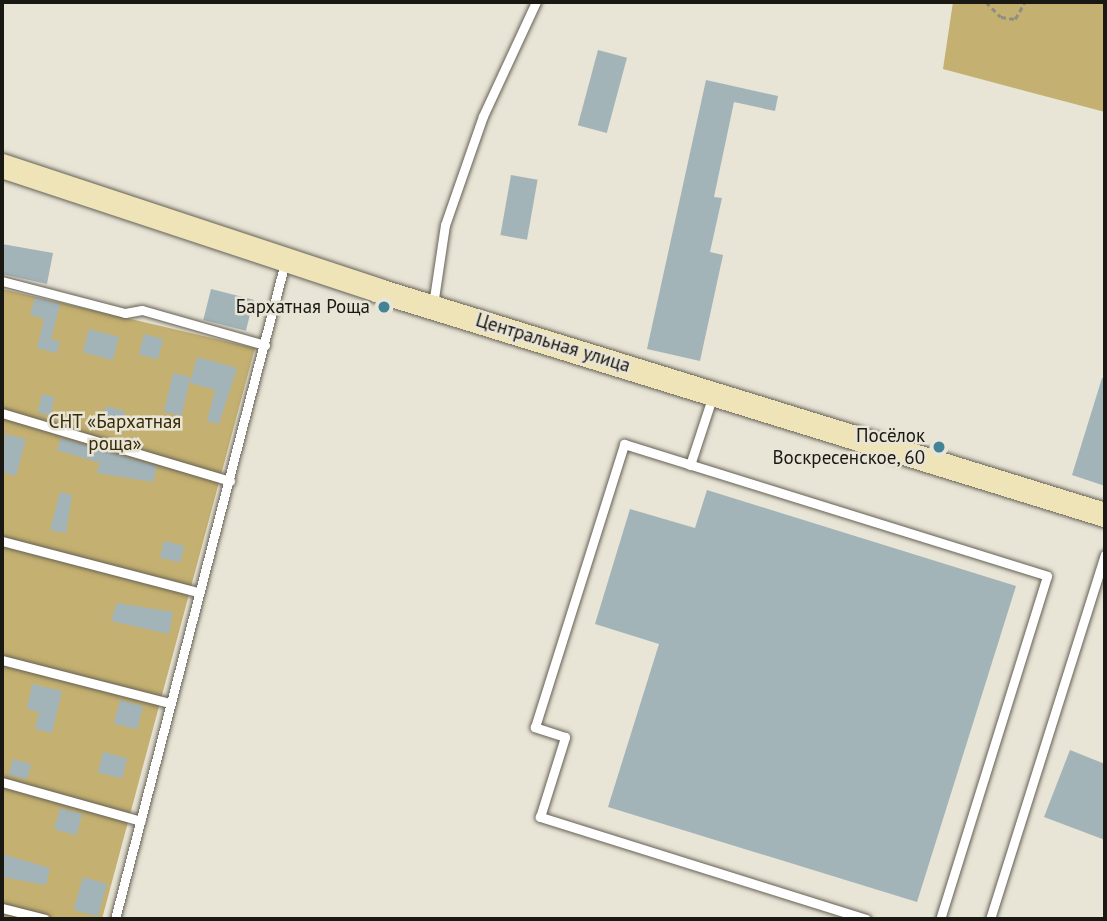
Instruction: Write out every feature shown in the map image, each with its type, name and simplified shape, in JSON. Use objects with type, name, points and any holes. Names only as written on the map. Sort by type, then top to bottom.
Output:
[{"type":"main road","name":"Центральная улица","points":[[2,166],[285,260],[1105,515]]},
{"type":"lane","points":[[433,306],[445,225],[483,116],[536,2]]},
{"type":"lane","points":[[115,919],[285,260]]},
{"type":"lane","points":[[2,281],[125,313],[142,310],[265,345]]},
{"type":"lane","points":[[690,465],[713,394]]},
{"type":"lane","points":[[2,413],[230,481]]},
{"type":"lane","points":[[866,919],[540,817],[565,737],[535,727],[624,444],[1047,576],[940,919]]},
{"type":"lane","points":[[2,541],[198,593]]},
{"type":"lane","points":[[990,919],[1105,555]]},
{"type":"lane","points":[[2,660],[169,703]]},
{"type":"lane","points":[[2,782],[141,821]]},
{"type":"lane","points":[[2,908],[45,919]]},
{"type":"path","points":[[986,2],[1001,17],[1015,19],[1024,2]]},
{"type":"green space","points":[[953,2],[1105,2],[1105,112],[943,69]]},
{"type":"green space","name":"СНТ «Бархатная роща»","points":[[2,289],[255,348],[102,919],[2,919]]},
{"type":"building","points":[[598,50],[627,58],[607,133],[578,125]]},
{"type":"building","points":[[706,80],[778,96],[775,111],[734,102],[714,197],[722,198],[710,252],[723,255],[700,361],[647,349]]},
{"type":"building","points":[[511,175],[538,180],[527,240],[500,235]]},
{"type":"building","points":[[2,244],[53,253],[47,284],[2,274]]},
{"type":"building","points":[[211,289],[254,300],[246,331],[203,320]]},
{"type":"building","points":[[35,297],[60,304],[51,339],[60,341],[57,353],[37,348],[44,319],[30,315]]},
{"type":"building","points":[[89,329],[119,337],[113,360],[83,352]]},
{"type":"building","points":[[144,334],[163,339],[158,359],[139,354]]},
{"type":"building","points":[[197,357],[237,368],[219,424],[207,421],[215,390],[190,383]]},
{"type":"building","points":[[173,373],[191,377],[182,416],[164,412]]},
{"type":"building","points":[[1102,378],[1105,378],[1105,486],[1072,475]]},
{"type":"building","points":[[42,394],[55,397],[50,415],[38,413]]},
{"type":"building","points":[[106,406],[125,411],[122,423],[103,418]]},
{"type":"building","points":[[5,434],[26,439],[16,476],[2,472]]},
{"type":"building","points":[[61,438],[157,466],[153,482],[97,473],[100,463],[57,450]]},
{"type":"building","points":[[707,490],[1016,586],[917,902],[608,807],[659,644],[595,624],[630,509],[695,528]]},
{"type":"building","points":[[60,492],[72,495],[66,533],[50,530]]},
{"type":"building","points":[[164,541],[184,546],[180,563],[160,557]]},
{"type":"building","points":[[117,603],[173,612],[169,634],[111,621]]},
{"type":"building","points":[[32,684],[62,691],[52,733],[35,729],[39,712],[27,709]]},
{"type":"building","points":[[120,700],[143,706],[137,729],[114,723]]},
{"type":"building","points":[[1070,750],[1105,764],[1105,840],[1044,817]]},
{"type":"building","points":[[103,752],[127,758],[122,778],[98,772]]},
{"type":"building","points":[[13,759],[31,764],[27,780],[9,774]]},
{"type":"building","points":[[60,808],[82,814],[77,835],[54,829]]},
{"type":"building","points":[[2,854],[50,868],[46,885],[2,877]]},
{"type":"building","points":[[83,877],[107,884],[98,917],[74,910]]},
{"type":"place","name":"Бархатная Роща","points":[[384,307]]},
{"type":"place","name":"Посёлок Воскресенское, 60","points":[[939,447]]}]
